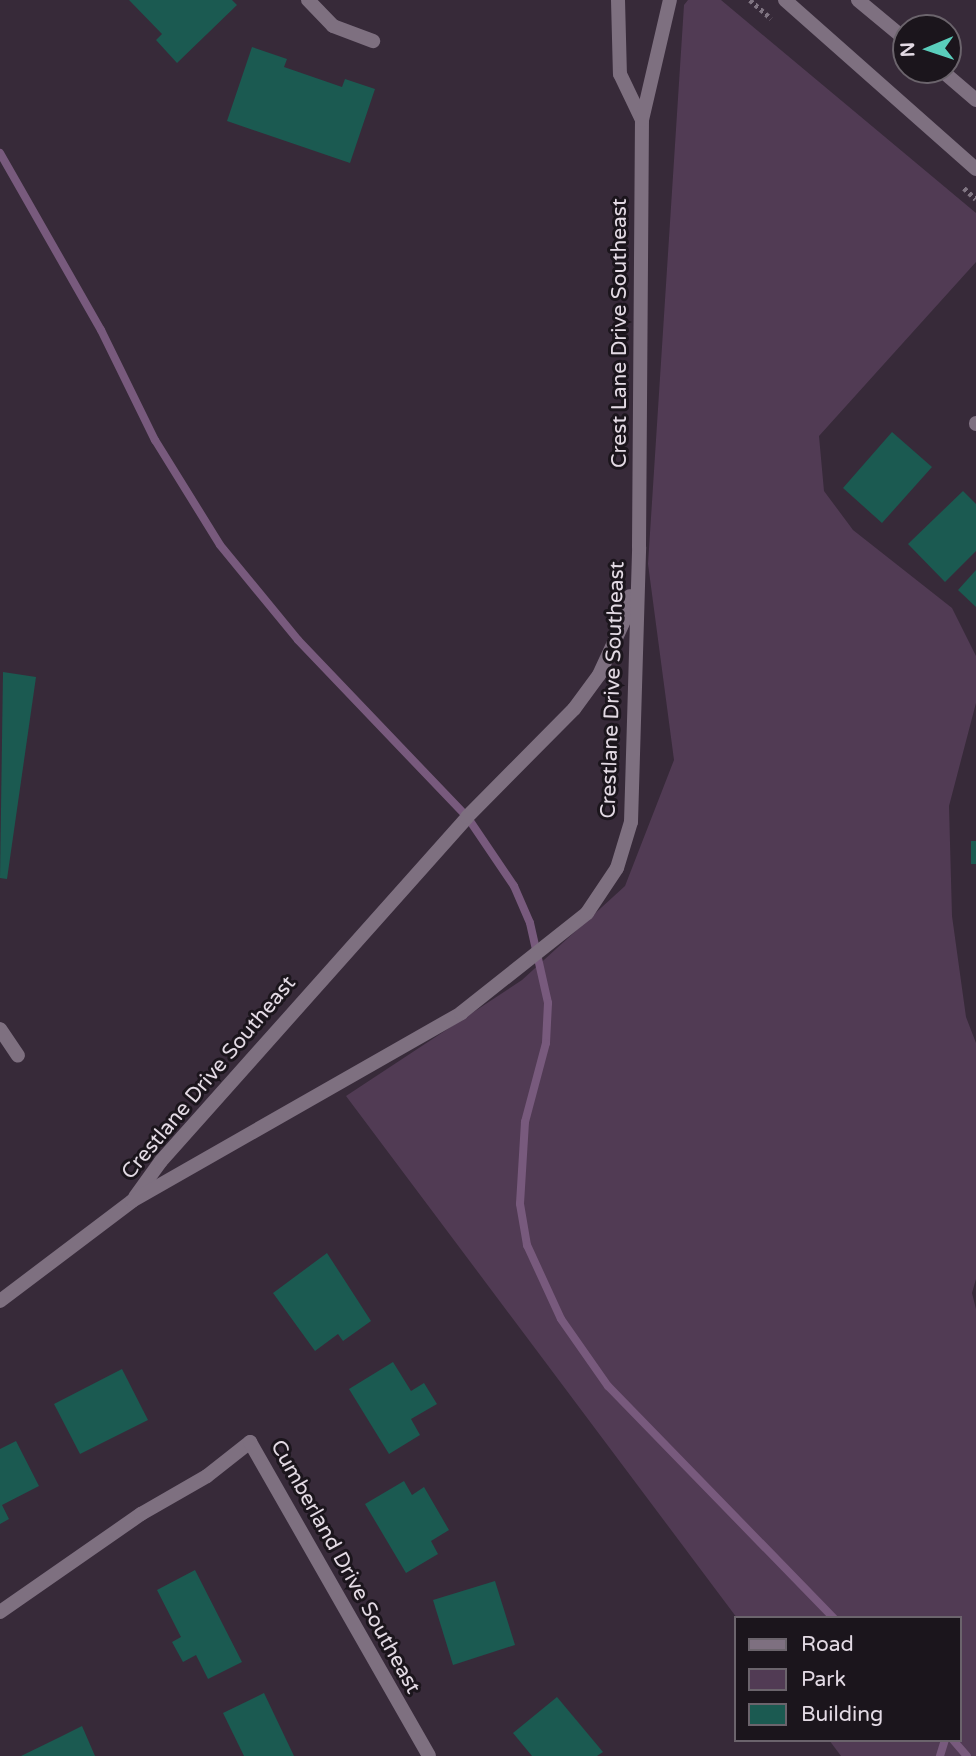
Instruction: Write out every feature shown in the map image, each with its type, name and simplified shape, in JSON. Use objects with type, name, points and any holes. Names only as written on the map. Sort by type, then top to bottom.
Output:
[{"type":"street","points":[[308,0],[333,26],[373,41]]},
{"type":"street","name":"Crest Lane Drive Southeast","points":[[618,0],[620,74],[642,120]]},
{"type":"street","name":"Crest Lane Drive Southeast","points":[[639,547],[642,120],[670,0]]},
{"type":"street","points":[[785,0],[976,169]]},
{"type":"street","points":[[858,0],[892,28]]},
{"type":"street","points":[[957,84],[976,100]]},
{"type":"street","name":"Crestlane Drive Southeast","points":[[132,1201],[160,1161],[348,949],[412,883],[475,808],[574,709],[599,675],[627,614],[639,547]]},
{"type":"street","name":"Crestlane Drive Southeast","points":[[0,1301],[132,1201],[461,1013],[587,913],[617,868],[631,822],[639,547]]},
{"type":"street","points":[[0,1029],[18,1056]]},
{"type":"street","name":"Cumberland Drive Southeast","points":[[0,1612],[141,1514],[208,1476],[250,1443],[429,1756]]},
{"type":"green space","points":[[688,0],[721,0],[976,213],[976,262],[819,436],[824,491],[853,530],[952,608],[976,656],[976,703],[949,806],[952,916],[966,1017],[976,1043],[976,1279],[972,1293],[976,1309],[976,1756],[841,1756],[830,1742],[962,1742],[962,1616],[736,1616],[346,1096],[522,980],[625,886],[674,760],[648,564],[684,5]]},
{"type":"building","points":[[129,0],[232,0],[237,5],[177,63],[156,40],[162,34]]},
{"type":"building","points":[[252,47],[287,59],[284,67],[342,87],[345,79],[375,89],[350,163],[227,121]]},
{"type":"building","points":[[892,432],[932,467],[882,523],[843,488]]},
{"type":"building","points":[[963,491],[976,504],[976,551],[945,582],[908,544]]},
{"type":"building","points":[[976,570],[976,607],[958,590]]},
{"type":"building","points":[[3,672],[36,677],[7,879],[0,878]]},
{"type":"building","points":[[971,841],[976,841],[976,864],[971,864]]},
{"type":"building","points":[[327,1253],[371,1321],[343,1341],[338,1334],[315,1351],[273,1293]]},
{"type":"building","points":[[393,1362],[411,1391],[424,1383],[437,1404],[411,1419],[420,1435],[389,1454],[349,1389]]},
{"type":"building","points":[[122,1369],[148,1420],[80,1454],[54,1404]]},
{"type":"building","points":[[16,1441],[39,1486],[2,1505],[9,1519],[0,1524],[0,1449]]},
{"type":"building","points":[[404,1481],[412,1495],[424,1487],[449,1530],[431,1541],[438,1554],[406,1573],[365,1504]]},
{"type":"building","points":[[195,1570],[242,1662],[208,1679],[196,1655],[183,1662],[172,1642],[181,1637],[157,1590]]},
{"type":"building","points":[[495,1581],[515,1645],[453,1665],[433,1600]]},
{"type":"building","points":[[264,1693],[294,1756],[244,1756],[223,1713]]},
{"type":"building","points":[[557,1697],[603,1752],[597,1756],[532,1756],[513,1733]]},
{"type":"building","points":[[82,1726],[95,1756],[21,1756],[58,1738]]},
{"type":"waterway","points":[[0,153],[101,330],[155,440],[220,545],[298,640],[468,818],[514,886],[530,923],[548,1003],[546,1043],[525,1122],[520,1204],[527,1245],[561,1319],[608,1386],[832,1616]]},
{"type":"waterway","points":[[940,1756],[944,1742]]},
{"type":"waterway","points":[[955,1742],[967,1756]]}]
